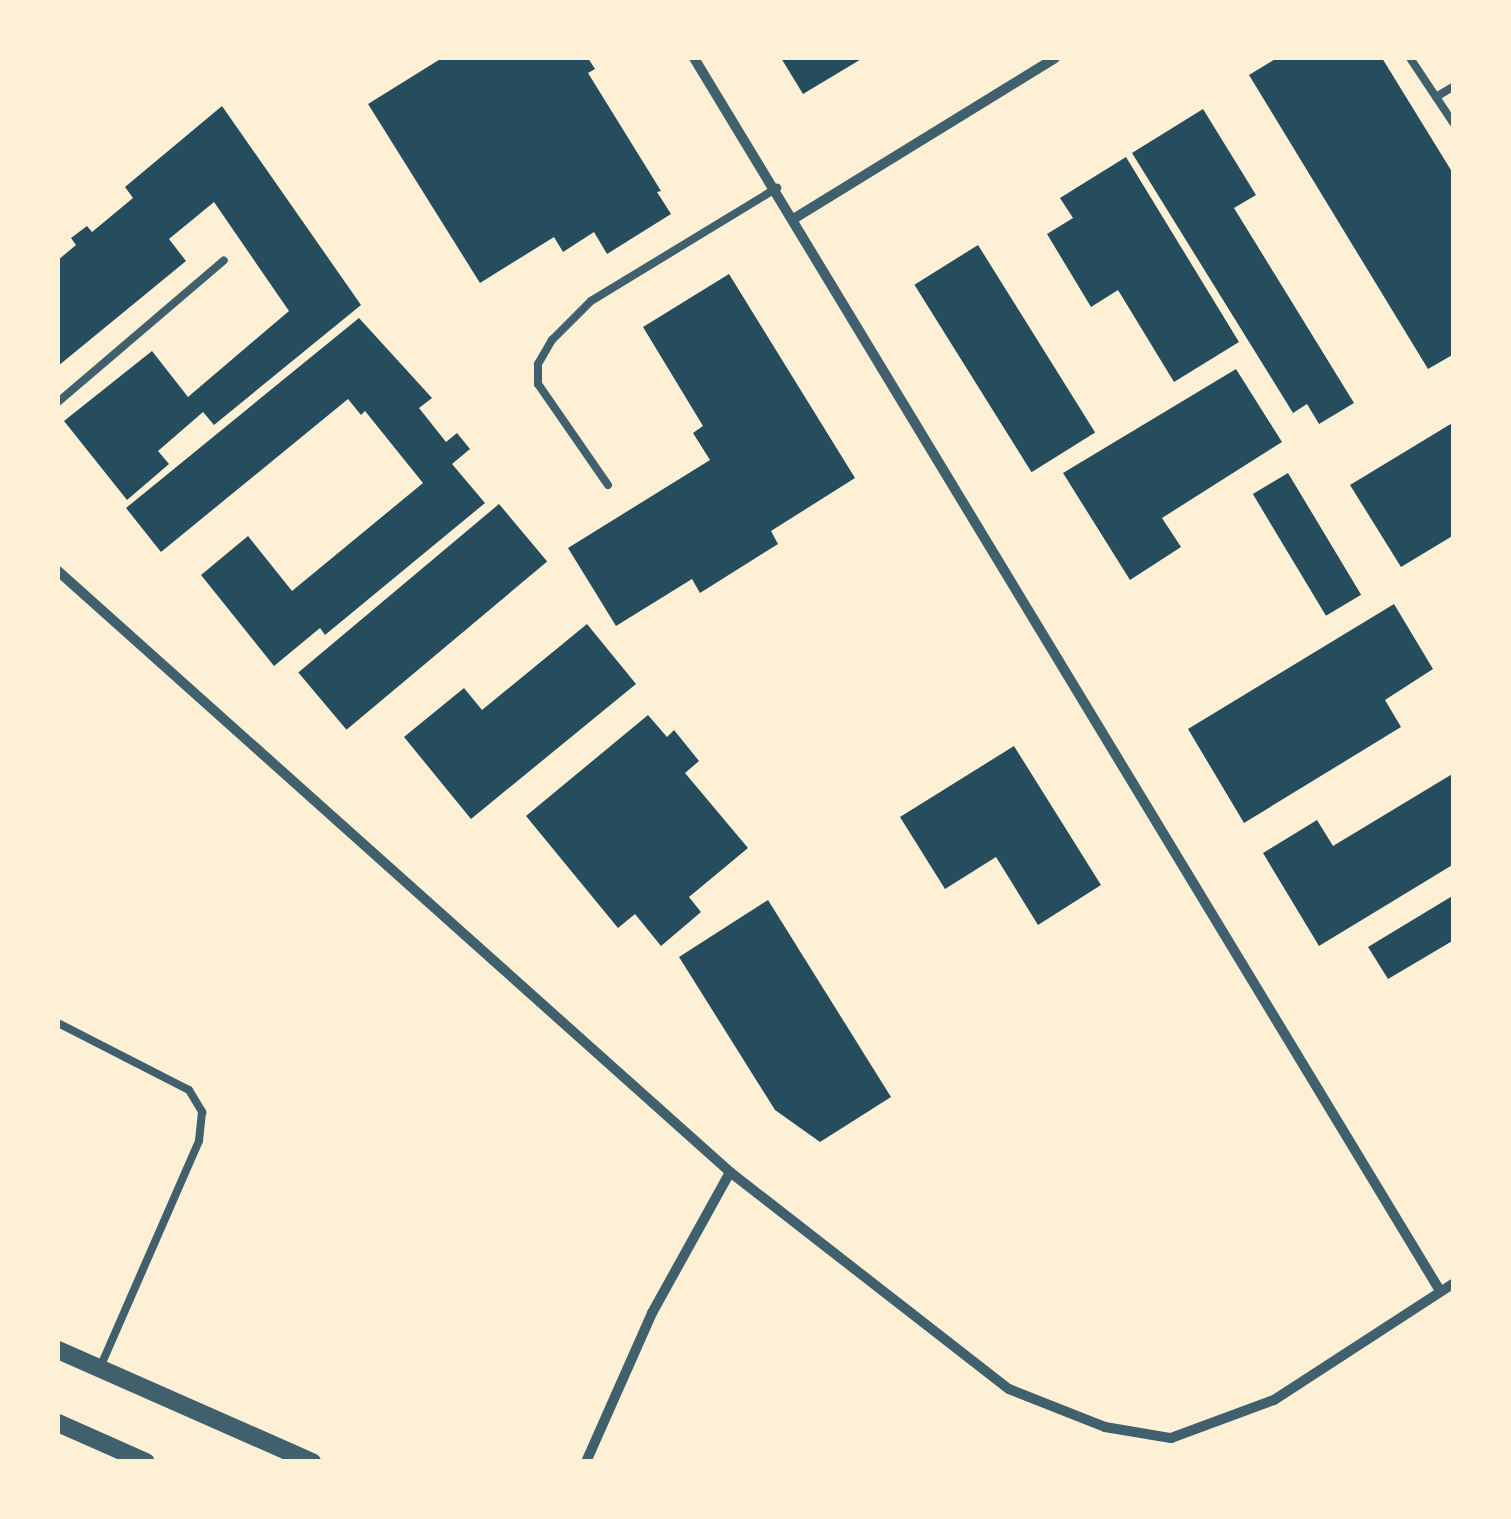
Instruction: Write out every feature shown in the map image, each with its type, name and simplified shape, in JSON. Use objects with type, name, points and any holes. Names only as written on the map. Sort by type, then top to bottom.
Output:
[{"type":"street","points":[[694,58],[796,218],[1440,1291]]},
{"type":"street","points":[[796,218],[1054,58]]},
{"type":"street","points":[[58,571],[730,1172],[1009,1389],[1105,1427],[1171,1438],[1274,1400],[1454,1282]]},
{"type":"street","points":[[586,1462],[652,1313],[730,1172]]},
{"type":"street","points":[[58,1350],[312,1462]]},
{"type":"street","points":[[58,1423],[146,1462]]},
{"type":"lane","points":[[1410,58],[1454,124]]},
{"type":"lane","points":[[1436,97],[1454,86]]},
{"type":"lane","points":[[608,485],[538,384],[538,364],[552,340],[591,300],[777,188]]},
{"type":"lane","points":[[58,402],[224,260]]},
{"type":"lane","points":[[58,1023],[188,1090],[202,1112],[199,1140],[100,1368]]},
{"type":"building","points":[[442,58],[588,58],[595,69],[588,73],[661,191],[657,192],[671,214],[607,254],[594,232],[563,252],[554,237],[480,283],[368,104]]},
{"type":"building","points":[[781,58],[863,58],[803,94]]},
{"type":"building","points":[[1277,58],[1382,58],[1454,175],[1454,354],[1428,369],[1249,75]]},
{"type":"building","points":[[222,106],[361,305],[214,425],[203,412],[158,451],[169,464],[127,500],[64,421],[152,351],[188,397],[289,311],[214,202],[169,239],[186,261],[58,366],[58,260],[76,245],[71,238],[87,226],[92,232],[133,198],[125,187]]},
{"type":"building","points":[[1203,109],[1256,195],[1234,208],[1354,403],[1319,424],[1307,404],[1293,413],[1132,153]]},
{"type":"building","points":[[1126,157],[1239,342],[1174,382],[1118,290],[1091,307],[1047,234],[1073,218],[1060,198]]},
{"type":"building","points":[[978,245],[1095,432],[1032,472],[914,285]]},
{"type":"building","points":[[729,274],[855,478],[771,531],[778,544],[700,593],[692,579],[616,626],[568,548],[710,460],[693,433],[703,426],[643,327]]},
{"type":"building","points":[[359,318],[432,398],[419,408],[446,442],[457,433],[470,449],[452,464],[485,503],[325,635],[320,628],[274,666],[201,575],[248,536],[292,591],[423,483],[365,411],[361,415],[348,399],[161,552],[126,508]]},
{"type":"building","points":[[1236,369],[1282,442],[1162,518],[1181,547],[1130,580],[1063,473]]},
{"type":"building","points":[[1454,422],[1454,535],[1401,567],[1350,485]]},
{"type":"building","points":[[1288,473],[1361,595],[1326,616],[1253,494]]},
{"type":"building","points":[[499,504],[547,561],[347,730],[298,672]]},
{"type":"building","points":[[1394,604],[1433,669],[1385,700],[1401,727],[1244,823],[1188,729]]},
{"type":"building","points":[[587,624],[636,684],[471,819],[404,737],[464,688],[482,710]]},
{"type":"building","points":[[648,715],[667,737],[674,730],[699,761],[685,773],[748,848],[689,897],[701,912],[661,946],[635,914],[618,928],[526,816]]},
{"type":"building","points":[[1014,746],[1101,885],[1038,925],[996,857],[945,889],[900,817]]},
{"type":"building","points":[[1454,773],[1454,864],[1319,946],[1263,853],[1317,820],[1333,846]]},
{"type":"building","points":[[1454,895],[1454,940],[1388,979],[1368,947]]},
{"type":"building","points":[[768,900],[891,1097],[820,1142],[775,1110],[679,957]]}]
